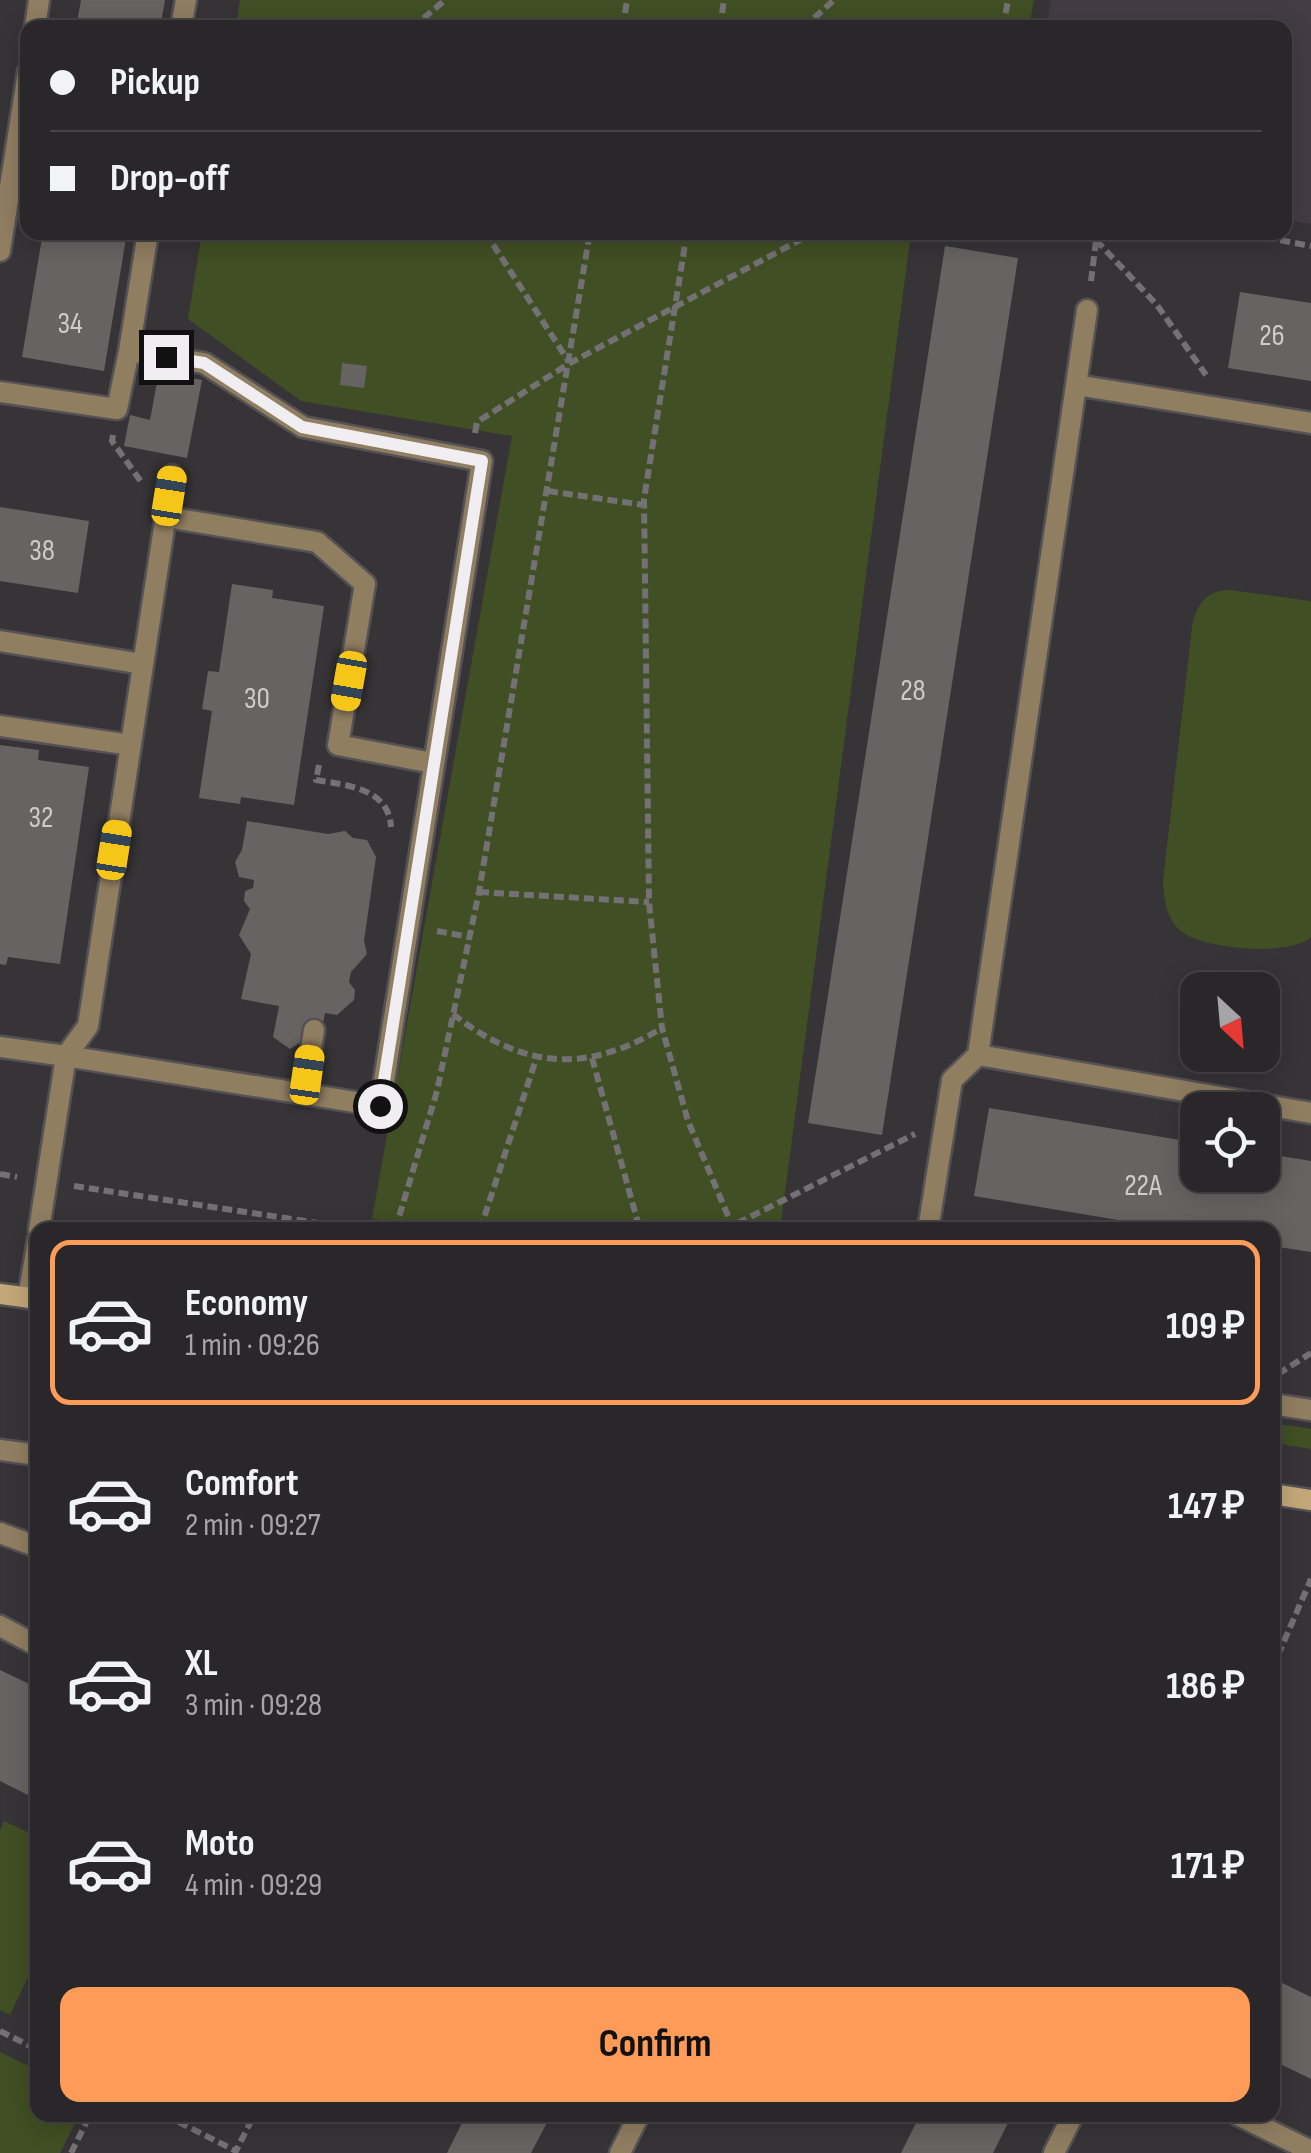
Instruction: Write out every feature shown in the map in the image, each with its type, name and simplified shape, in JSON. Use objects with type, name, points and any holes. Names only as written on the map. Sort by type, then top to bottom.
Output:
[{"type":"street","points":[[0,1294],[30,1299]]},
{"type":"street","points":[[1280,1495],[1311,1500]]},
{"type":"lane","points":[[0,251],[10,112]]},
{"type":"lane","points":[[0,392],[117,409],[147,240]]},
{"type":"lane","points":[[929,1222],[952,1080],[978,1055],[1087,310]]},
{"type":"lane","points":[[0,1047],[380,1106],[482,461],[302,427],[204,363],[128,350]]},
{"type":"lane","points":[[1076,385],[1311,424]]},
{"type":"lane","points":[[40,1222],[66,1056],[88,1026],[172,476]]},
{"type":"lane","points":[[166,517],[317,542],[366,584],[338,745],[433,763]]},
{"type":"lane","points":[[0,641],[143,664]]},
{"type":"lane","points":[[0,726],[131,744]]},
{"type":"lane","points":[[304,1094],[314,1030]]},
{"type":"lane","points":[[978,1055],[1311,1113]]},
{"type":"lane","points":[[1280,1405],[1311,1410]]},
{"type":"lane","points":[[0,1450],[30,1454]]},
{"type":"lane","points":[[0,1532],[30,1544]]},
{"type":"lane","points":[[0,1626],[30,1642]]},
{"type":"lane","points":[[620,2153],[636,2122]]},
{"type":"lane","points":[[1054,2153],[1070,2122]]},
{"type":"lane","points":[[1252,2122],[1311,2151]]},
{"type":"path","points":[[421,20],[445,0]]},
{"type":"path","points":[[812,20],[834,0]]},
{"type":"path","points":[[490,240],[570,364]]},
{"type":"path","points":[[396,1222],[437,1091],[479,892],[589,240]]},
{"type":"path","points":[[686,240],[644,505],[648,902],[662,1028],[688,1120],[727,1222]]},
{"type":"path","points":[[471,459],[477,422],[570,364],[800,240]]},
{"type":"path","points":[[1087,310],[1096,240]]},
{"type":"path","points":[[1100,240],[1157,305],[1230,410]]},
{"type":"path","points":[[1279,240],[1311,246]]},
{"type":"path","points":[[117,409],[112,441],[166,517]]},
{"type":"path","points":[[548,491],[644,505]]},
{"type":"path","points":[[319,761],[316,780],[360,787],[374,796],[390,819],[392,838]]},
{"type":"path","points":[[479,892],[648,902]]},
{"type":"path","points":[[453,1014],[508,1050],[564,1062],[634,1045],[662,1028]]},
{"type":"path","points":[[483,1222],[537,1056]]},
{"type":"path","points":[[592,1058],[638,1222]]},
{"type":"path","points":[[744,1222],[946,1118]]},
{"type":"path","points":[[0,1174],[311,1222]]},
{"type":"path","points":[[1280,1372],[1311,1354]]},
{"type":"path","points":[[1280,1651],[1311,1579]]},
{"type":"path","points":[[0,2030],[30,2046]]},
{"type":"path","points":[[71,2153],[86,2122]]},
{"type":"path","points":[[178,2122],[236,2152],[251,2122]]},
{"type":"shaded area","points":[[1051,0],[1311,0],[1311,224],[1292,221],[1292,20],[1047,20]]},
{"type":"green space","points":[[240,0],[1034,0],[1030,20],[237,20]]},
{"type":"green space","points":[[201,240],[910,240],[781,1222],[372,1219],[512,436],[301,401],[188,319]]},
{"type":"green space","points":[[1230,590],[1311,601],[1311,937],[1285,947],[1247,948],[1193,938],[1172,921],[1164,895],[1192,627],[1204,600]]},
{"type":"green space","points":[[1280,1424],[1311,1429],[1311,1449],[1280,1444]]},
{"type":"green space","points":[[4,1821],[30,1833],[30,1973],[10,2015],[0,2010],[0,1831]]},
{"type":"green space","points":[[0,2052],[30,2067],[30,2122],[76,2122],[60,2153],[0,2153]]},
{"type":"building","points":[[81,0],[165,0],[161,20],[77,20]]},
{"type":"building","points":[[42,240],[126,240],[104,371],[22,357]]},
{"type":"building","points":[[945,246],[1018,258],[882,1135],[808,1123]]},
{"type":"building","points":[[1240,292],[1311,303],[1311,381],[1228,368]]},
{"type":"building","points":[[342,363],[367,366],[364,388],[340,385]]},
{"type":"building","points":[[159,372],[202,380],[187,458],[124,446],[130,415],[150,420]]},
{"type":"building","points":[[0,507],[89,521],[78,593],[0,581]]},
{"type":"building","points":[[232,584],[273,590],[272,598],[324,606],[294,805],[241,797],[240,804],[199,798],[212,711],[202,709],[208,671],[219,672]]},
{"type":"building","points":[[0,745],[39,750],[38,760],[89,767],[60,964],[8,957],[6,965],[0,964]]},
{"type":"building","points":[[247,821],[328,834],[345,831],[353,838],[367,840],[376,857],[364,941],[367,954],[351,972],[349,982],[355,990],[354,1000],[337,1015],[325,1013],[322,1028],[290,1049],[273,1037],[279,1006],[241,999],[251,954],[239,935],[250,909],[244,901],[245,891],[253,888],[254,880],[239,877],[235,862],[242,850]]},
{"type":"building","points":[[989,1108],[1180,1140],[1180,1192],[1280,1192],[1280,1156],[1311,1161],[1311,1252],[1280,1247],[1280,1222],[1130,1222],[974,1196]]},
{"type":"building","points":[[0,1670],[30,1684],[30,1796],[0,1781]]},
{"type":"building","points":[[1280,1982],[1311,1997],[1311,2079],[1280,2064]]},
{"type":"building","points":[[462,2122],[547,2122],[531,2153],[447,2153]]},
{"type":"building","points":[[916,2122],[1008,2122],[993,2153],[901,2153]]},
{"type":"route","points":[[166,357],[204,363],[302,427],[482,461],[380,1106]]}]
